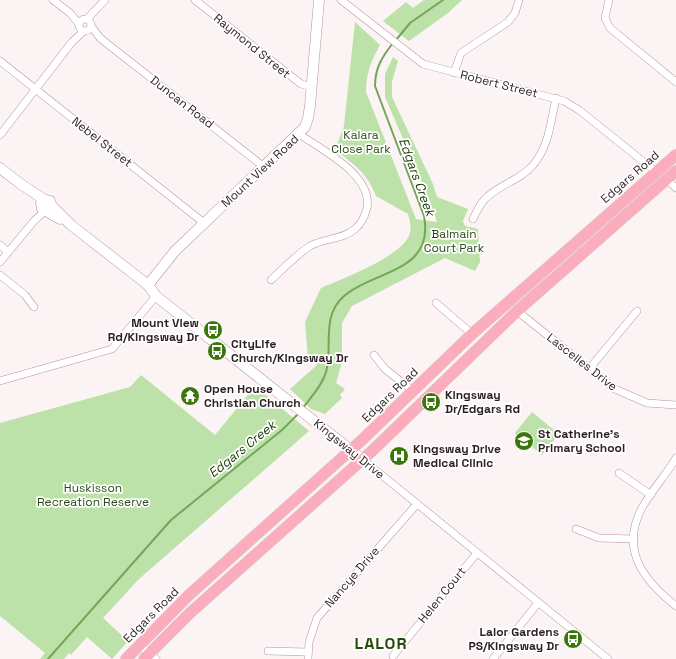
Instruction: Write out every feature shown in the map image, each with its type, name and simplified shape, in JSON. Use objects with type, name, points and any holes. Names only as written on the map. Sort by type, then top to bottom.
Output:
[{"type":"main road","name":"Edgars Road","points":[[126,659],[189,595],[350,450],[472,334],[655,171],[676,155]]},
{"type":"main road","points":[[150,657],[190,613],[362,459],[516,311],[676,171]]},
{"type":"main road","points":[[580,238],[589,247]]},
{"type":"main road","points":[[440,365],[450,374]]},
{"type":"street","name":"Duncan Road","points":[[53,0],[264,167]]},
{"type":"street","points":[[0,135],[105,0]]},
{"type":"street","name":"Raymond Street","points":[[195,0],[301,84],[312,87]]},
{"type":"street","name":"Robert Street","points":[[341,0],[423,64],[556,98],[579,110],[655,171]]},
{"type":"street","points":[[454,73],[461,53],[508,22],[515,13],[520,0]]},
{"type":"street","points":[[609,0],[605,18],[610,28],[676,82]]},
{"type":"street","name":"Mount View Road","points":[[148,285],[175,251],[305,128],[308,118],[312,87],[320,2]]},
{"type":"street","name":"Nebel Street","points":[[0,61],[204,223]]},
{"type":"street","points":[[472,219],[488,196],[527,172],[538,159],[546,143],[556,98]]},
{"type":"street","points":[[271,280],[311,246],[342,236],[355,228],[363,218],[367,206],[365,188],[356,175],[299,134]]},
{"type":"street","name":"Kingsway Drive","points":[[0,168],[45,207],[71,225],[148,285],[156,296],[362,459],[608,659]]},
{"type":"street","points":[[666,179],[676,188]]},
{"type":"street","points":[[0,262],[45,207]]},
{"type":"street","points":[[0,245],[8,252]]},
{"type":"street","points":[[0,275],[26,295],[34,307]]},
{"type":"street","points":[[0,381],[112,349],[156,296]]},
{"type":"street","points":[[436,303],[472,334]]},
{"type":"street","name":"Lascelles Drive","points":[[516,311],[615,389],[628,396],[647,403],[676,406]]},
{"type":"street","points":[[589,369],[637,311]]},
{"type":"street","points":[[374,356],[385,369],[413,391]]},
{"type":"street","points":[[676,458],[674,467],[650,495],[638,518],[634,539],[636,557],[648,580],[676,606]]},
{"type":"street","points":[[619,473],[650,495]]},
{"type":"street","name":"Nancye Drive","points":[[308,655],[313,627],[321,612],[417,504]]},
{"type":"street","points":[[576,529],[599,538],[634,539]]},
{"type":"street","name":"Helen Court","points":[[393,656],[477,553]]},
{"type":"street","points":[[493,659],[538,603]]},
{"type":"street","points":[[139,645],[150,657]]},
{"type":"street","points":[[268,651],[308,655]]},
{"type":"green space","points":[[424,0],[462,0],[448,13],[409,41],[383,21],[406,2],[413,8]]},
{"type":"green space","points":[[355,22],[380,45],[370,68],[366,92],[416,219],[437,222],[430,201],[385,97],[385,74],[393,57],[398,61],[392,82],[392,97],[433,184],[437,197],[468,209],[463,221],[465,226],[478,229],[480,262],[475,271],[445,258],[352,306],[342,323],[342,362],[336,383],[345,389],[340,395],[342,398],[325,414],[311,409],[290,389],[317,365],[308,359],[305,322],[321,288],[356,273],[394,252],[403,244],[409,236],[410,231],[408,214],[376,196],[365,175],[335,150],[344,126]]},
{"type":"green space","name":"Huskisson Recreation Reserve","points":[[141,375],[215,435],[255,386],[309,431],[139,579],[103,618],[128,641],[112,659],[87,637],[71,655],[69,653],[64,659],[40,659],[45,653],[0,616],[0,423],[130,387]]},
{"type":"green space","points":[[532,412],[559,434],[542,455],[515,433]]},
{"type":"waterway","name":"Edgars Creek","points":[[396,40],[410,23],[443,0]]},
{"type":"waterway","name":"Edgars Creek","points":[[303,408],[319,387],[326,372],[329,353],[330,323],[336,305],[343,297],[356,288],[399,268],[411,260],[420,249],[425,235],[424,216],[375,86],[376,74],[380,63],[393,43]]},
{"type":"waterway","name":"Edgars Creek","points":[[48,659],[171,520],[282,430],[299,413]]},
{"type":"place","name":"Mount View Rd/Kingsway Dr","points":[[213,330]]},
{"type":"place","name":"CityLife Church/Kingsway Dr","points":[[217,351]]},
{"type":"place","name":"Open House Christian Church","points":[[190,396]]},
{"type":"place","name":"Kingsway Dr/Edgars Rd","points":[[431,402]]},
{"type":"place","name":"St Catherine's Primary School","points":[[524,441]]},
{"type":"place","name":"Kingsway Drive Medical Clinic","points":[[399,456]]},
{"type":"place","name":"Lalor Gardens PS/Kingsway Dr","points":[[573,639]]},
{"type":"district","name":"LALOR","points":[[381,643]]},
{"type":"park label","name":"Kalara Close Park","points":[[361,142]]},
{"type":"park label","name":"Balmain Court Park","points":[[454,241]]}]
